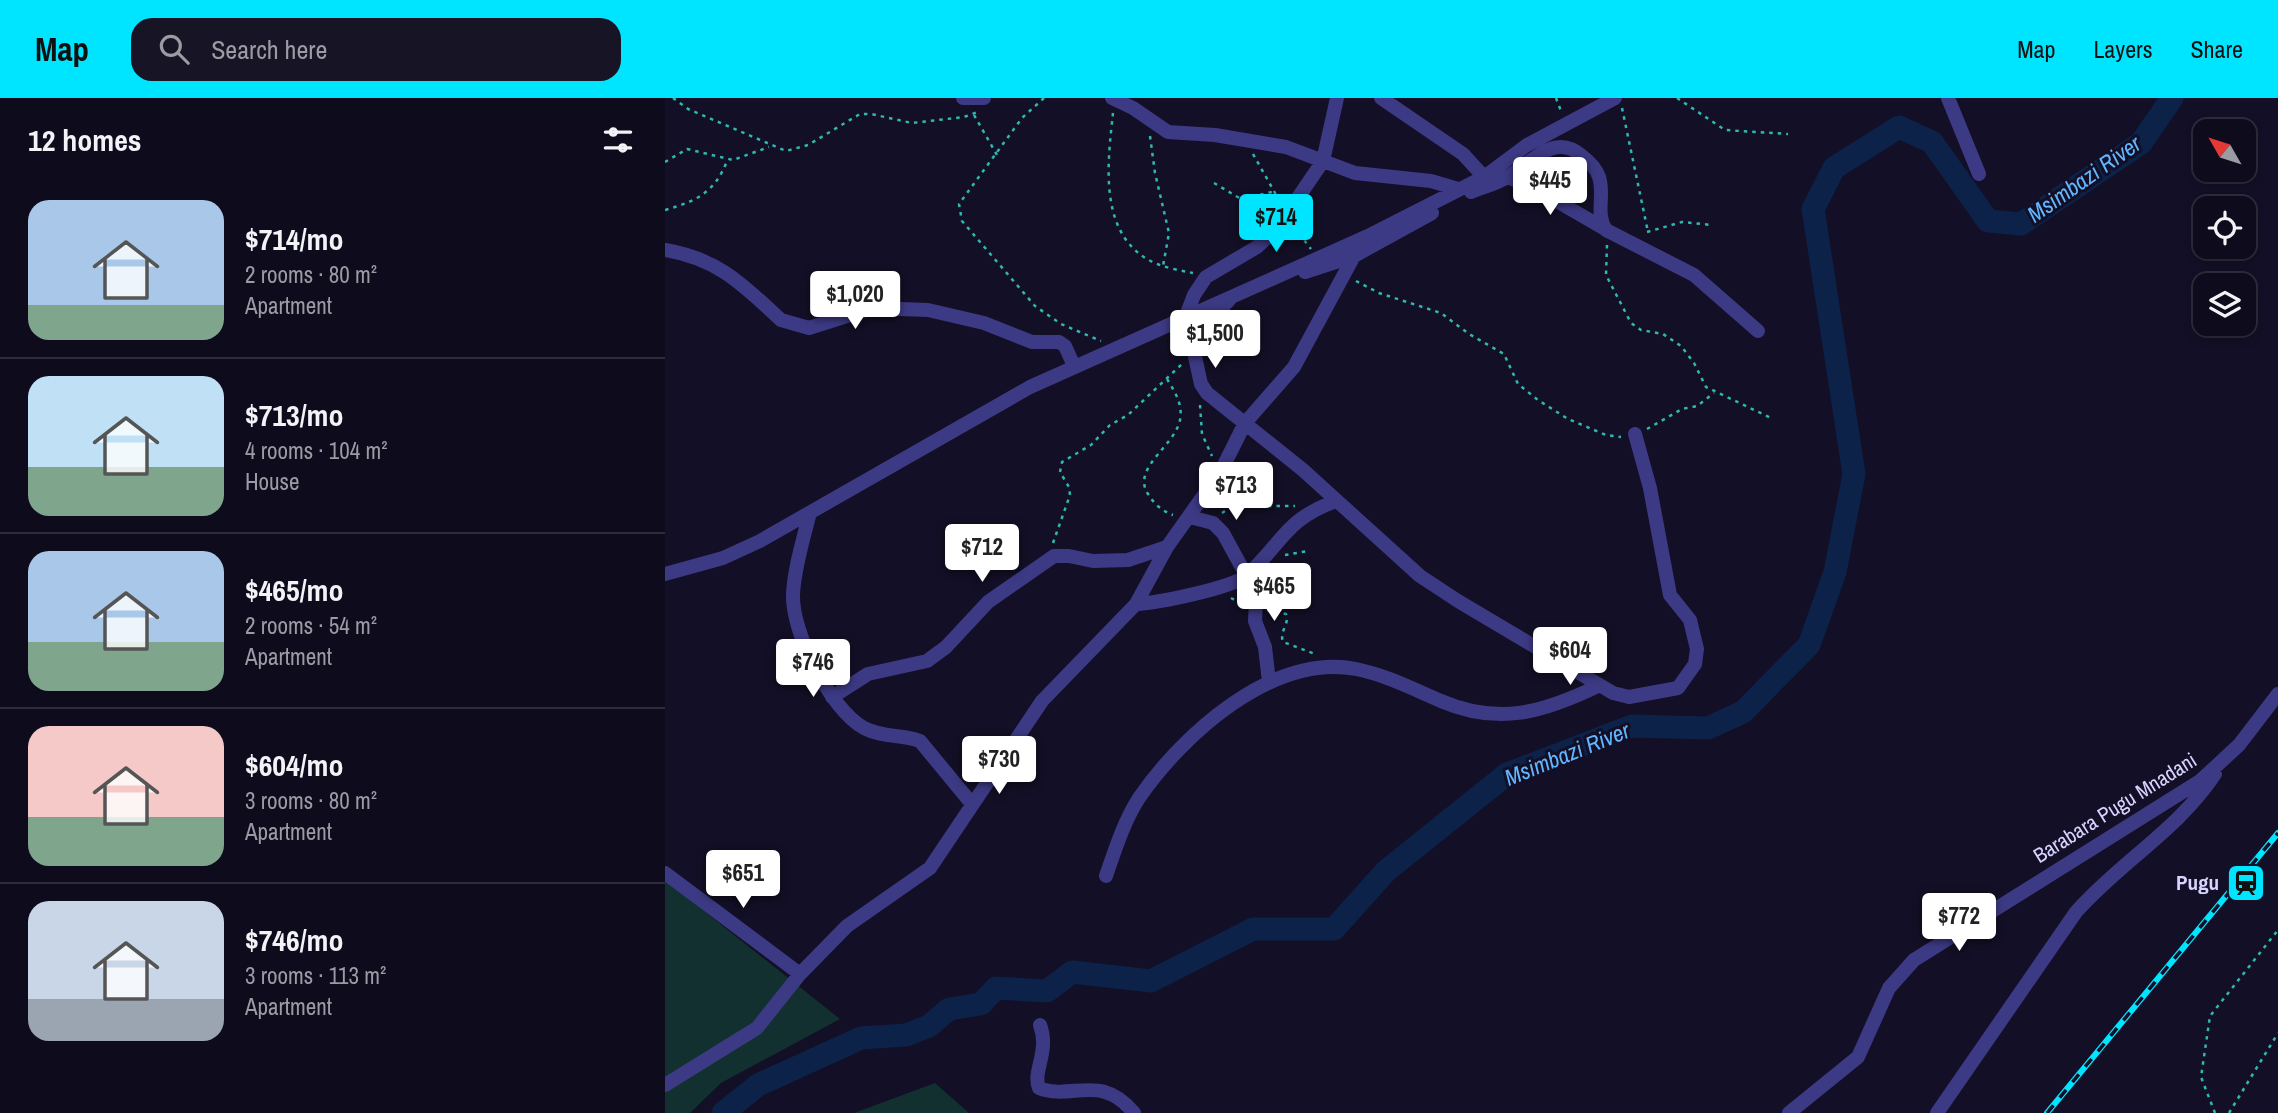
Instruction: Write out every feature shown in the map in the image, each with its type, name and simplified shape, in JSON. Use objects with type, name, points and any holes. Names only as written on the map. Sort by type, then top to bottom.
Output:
[{"type":"street","points":[[963,98],[983,104]]},
{"type":"street","points":[[1114,98],[1168,132],[1215,135],[1286,147],[1355,173],[1431,181],[1458,189]]},
{"type":"street","points":[[1337,98],[1323,160],[1288,211],[1258,247],[1206,277],[1194,295],[1186,316],[1193,352],[1201,384],[1215,400],[1336,501],[1420,576],[1545,650],[1598,685],[1629,697],[1665,693],[1678,688],[1695,664],[1697,649],[1690,620],[1669,595],[1650,488],[1635,434]]},
{"type":"street","points":[[1381,98],[1462,154],[1484,177]]},
{"type":"street","points":[[1948,98],[1979,174]]},
{"type":"street","points":[[665,574],[723,558],[809,516],[995,407],[1074,366],[1319,257],[1484,177],[1527,145],[1585,115],[1609,99]]},
{"type":"street","points":[[1193,352],[1219,311],[1230,300],[1271,283],[1354,256],[1469,192],[1508,177],[1552,147],[1564,146],[1578,152],[1593,165],[1599,178],[1600,215],[1606,230]]},
{"type":"street","points":[[1508,177],[1694,275],[1758,331]]},
{"type":"street","points":[[665,250],[699,257],[722,268],[781,320],[793,325],[810,328],[872,308],[928,310],[984,323],[1033,342],[1059,342],[1065,345],[1074,366]]},
{"type":"street","points":[[665,1085],[757,1028],[800,974],[847,926],[930,868],[1042,701],[1136,604],[1167,547],[1221,471],[1245,423],[1294,367],[1354,256]]},
{"type":"street","points":[[1136,604],[1153,603],[1247,575],[1295,521],[1336,501]]},
{"type":"street","points":[[809,516],[793,594],[795,615],[832,698],[849,719],[874,733],[920,741],[972,804]]},
{"type":"street","points":[[1190,517],[1213,523],[1223,533],[1247,575],[1255,594],[1255,621],[1265,647],[1269,682]]},
{"type":"street","points":[[832,698],[868,674],[927,661],[946,648],[988,601],[1061,554],[1093,561],[1128,560],[1167,547]]},
{"type":"street","points":[[1106,876],[1123,828],[1138,800],[1155,777],[1206,726],[1258,686],[1326,666],[1358,669],[1448,704],[1501,714],[1539,711],[1598,685]]},
{"type":"street","name":"Barabara Pugu Mnadani","points":[[1789,1113],[1859,1057],[1889,988],[1914,960],[2200,781],[2222,764],[2278,694]]},
{"type":"street","points":[[1937,1113],[2076,912],[2102,882],[2187,812],[2222,764]]},
{"type":"street","points":[[665,873],[800,974]]},
{"type":"street","points":[[1040,1025],[1045,1046],[1037,1080],[1039,1088],[1097,1090],[1113,1095],[1134,1113]]},
{"type":"path","points":[[673,98],[688,108],[786,151],[798,149],[860,114],[871,114],[904,123],[974,115],[983,104]]},
{"type":"path","points":[[1044,98],[1022,118],[959,204],[962,221],[1035,306],[1061,324],[1088,333],[1113,348]]},
{"type":"path","points":[[1114,98],[1111,208],[1130,245],[1148,260],[1206,277]]},
{"type":"path","points":[[1677,98],[1725,130],[1788,134]]},
{"type":"path","points":[[1609,99],[1621,106],[1625,117],[1648,232]]},
{"type":"path","points":[[974,115],[997,155]]},
{"type":"path","points":[[1148,119],[1155,173],[1169,233],[1163,265]]},
{"type":"path","points":[[1247,142],[1272,192],[1288,211],[1301,239],[1319,257]]},
{"type":"path","points":[[665,162],[687,149],[727,160],[771,146]]},
{"type":"path","points":[[665,209],[696,201],[709,192],[721,176],[727,160]]},
{"type":"path","points":[[1214,183],[1241,199],[1272,192]]},
{"type":"path","points":[[1628,241],[1682,222],[1712,225]]},
{"type":"path","points":[[1606,230],[1606,275],[1625,315],[1637,328],[1663,334],[1681,346],[1694,363],[1699,378],[1714,393],[1771,418]]},
{"type":"path","points":[[1345,273],[1379,293],[1441,313],[1469,334],[1504,354],[1518,384],[1568,419],[1617,438],[1635,434],[1682,409],[1697,406],[1714,393]]},
{"type":"path","points":[[1042,565],[1070,495],[1060,472],[1062,462],[1091,445],[1111,425],[1128,415],[1193,352]]},
{"type":"path","points":[[1167,379],[1181,406],[1181,418],[1172,439],[1143,476],[1143,484],[1154,503],[1167,513],[1190,517]]},
{"type":"path","points":[[1201,384],[1202,434],[1221,471]]},
{"type":"path","points":[[1213,523],[1230,506],[1241,500],[1258,506],[1315,509]]},
{"type":"path","points":[[1269,549],[1283,555],[1308,551]]},
{"type":"path","points":[[1213,587],[1255,608],[1286,614],[1283,642],[1311,652],[1326,666]]},
{"type":"path","points":[[2215,1113],[2201,1077],[2210,1017],[2278,930]]},
{"type":"path","points":[[2229,1113],[2278,1033]]},
{"type":"green space","points":[[665,880],[840,1019],[721,1083],[690,1113],[665,1113]]},
{"type":"green space","points":[[935,1083],[969,1113],[854,1113]]},
{"type":"waterway","name":"Msimbazi River","points":[[723,1113],[758,1085],[861,1038],[906,1035],[929,1026],[949,1009],[981,1004],[996,988],[1047,991],[1072,972],[1151,981],[1253,929],[1334,929],[1386,871],[1507,774],[1632,726],[1708,728],[1743,712],[1809,645],[1835,572],[1854,474],[1813,209],[1834,168],[1899,127],[1932,142],[1988,221],[2021,224],[2141,143],[2172,98]]},
{"type":"railway","points":[[2047,1113],[2278,833]]},
{"type":"place","name":"Pugu","points":[[2246,883]]}]
